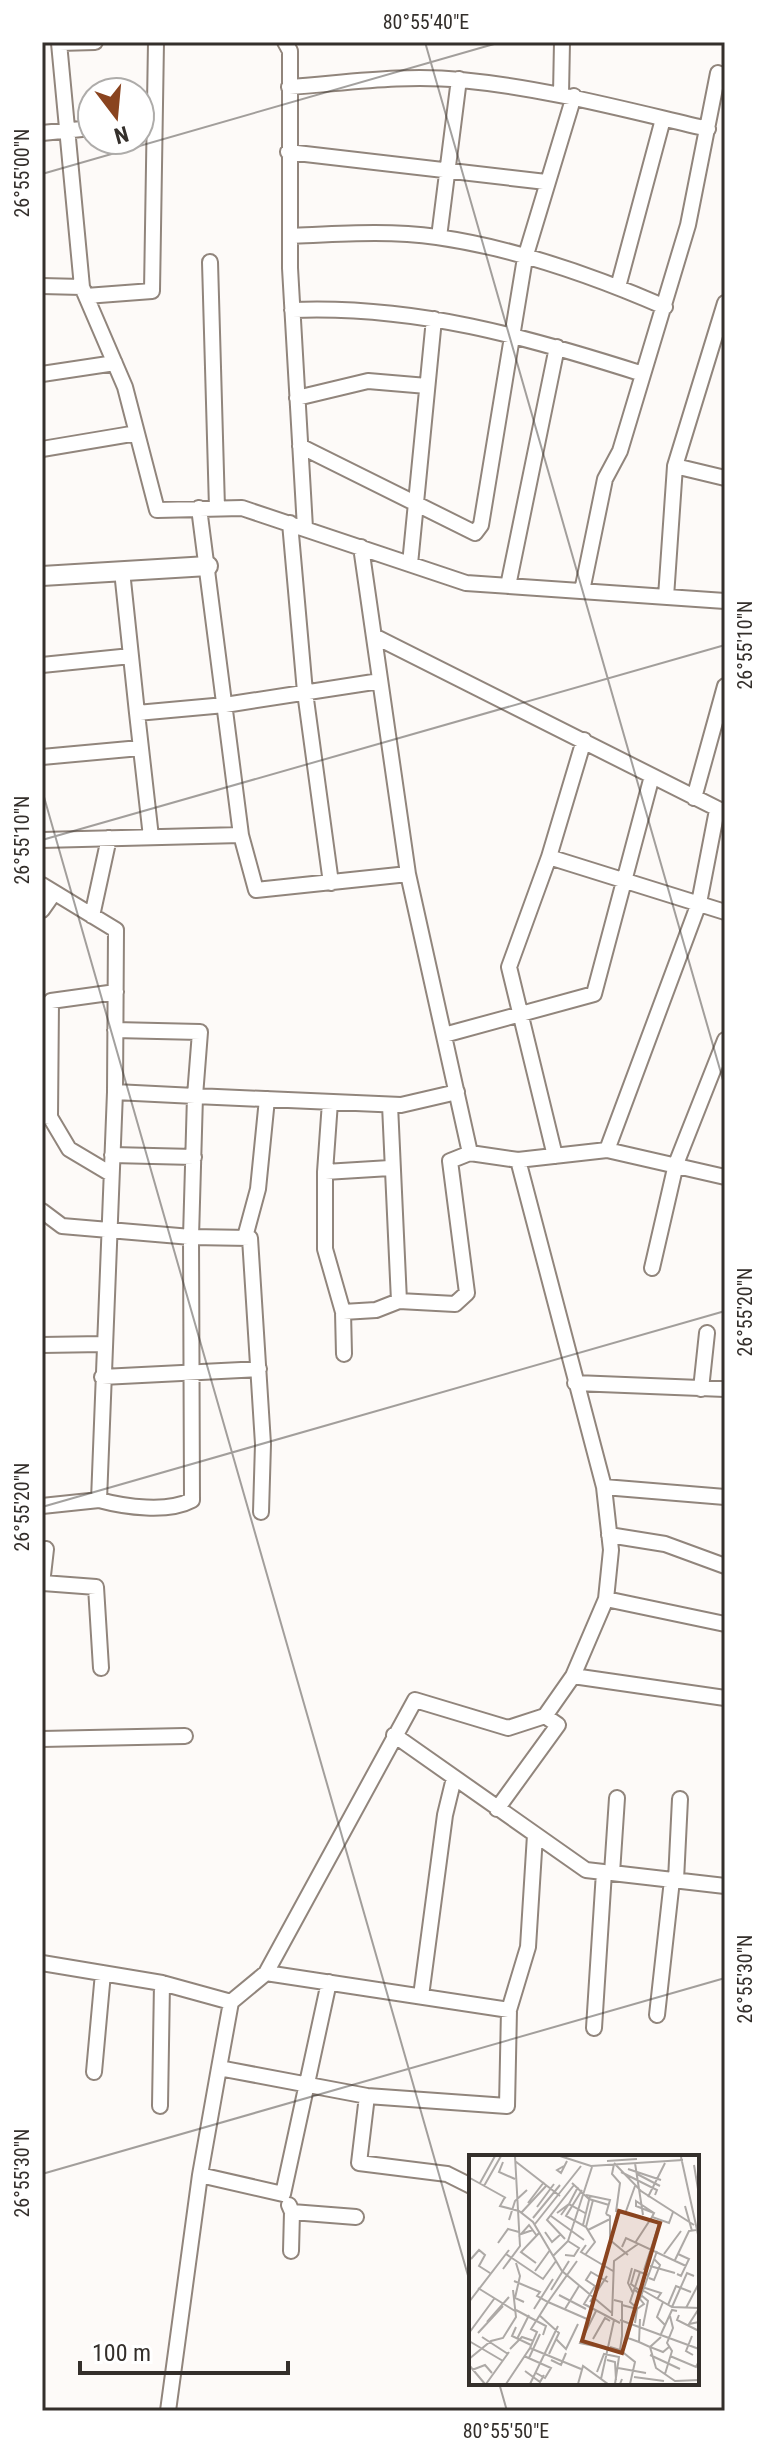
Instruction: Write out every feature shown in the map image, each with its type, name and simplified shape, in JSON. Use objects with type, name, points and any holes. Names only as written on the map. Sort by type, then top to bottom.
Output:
[{"type":"street","points":[[95,42],[58,43],[84,291],[115,363],[157,510],[242,508],[466,583],[725,601]]},
{"type":"street","points":[[42,286],[84,291],[152,291],[156,42]]},
{"type":"street","points":[[285,42],[290,51],[288,152],[292,310],[305,528]]},
{"type":"street","points":[[300,446],[475,533],[481,525],[525,258],[568,95],[562,42]]},
{"type":"street","points":[[582,591],[605,479],[620,451],[688,225],[718,73]]},
{"type":"street","points":[[289,87],[393,79],[459,79],[568,95],[708,129]]},
{"type":"street","points":[[439,237],[445,168],[459,79]]},
{"type":"street","points":[[618,287],[663,119]]},
{"type":"street","points":[[42,133],[76,131]]},
{"type":"street","points":[[288,152],[546,182]]},
{"type":"street","points":[[290,236],[380,232],[439,237],[525,258],[618,287],[665,307]]},
{"type":"street","points":[[210,262],[217,508]]},
{"type":"street","points":[[292,310],[339,308],[434,319],[512,333],[643,374]]},
{"type":"street","points":[[666,597],[675,466],[724,312]]},
{"type":"street","points":[[410,564],[434,319]]},
{"type":"street","points":[[508,586],[557,347]]},
{"type":"street","points":[[42,374],[115,363]]},
{"type":"street","points":[[297,398],[368,381],[427,386]]},
{"type":"street","points":[[42,449],[137,433]]},
{"type":"street","points":[[675,466],[725,478]]},
{"type":"street","points":[[199,508],[241,835],[256,890],[408,874]]},
{"type":"street","points":[[290,523],[305,692],[331,883]]},
{"type":"street","points":[[361,547],[408,874],[470,1153]]},
{"type":"street","points":[[42,576],[208,566]]},
{"type":"street","points":[[122,571],[151,837]]},
{"type":"street","points":[[374,636],[721,811],[699,903],[607,1150]]},
{"type":"street","points":[[42,665],[131,656]]},
{"type":"street","points":[[137,713],[225,705],[380,681]]},
{"type":"street","points":[[694,798],[725,686]]},
{"type":"street","points":[[555,1156],[523,1013],[509,967],[549,857],[584,740]]},
{"type":"street","points":[[42,757],[140,748]]},
{"type":"street","points":[[444,1035],[594,994],[652,776]]},
{"type":"street","points":[[42,840],[241,835]]},
{"type":"street","points":[[92,916],[109,838]]},
{"type":"street","points":[[549,857],[625,878],[725,912]]},
{"type":"street","points":[[42,910],[48,889],[116,930],[115,1092],[99,1500]]},
{"type":"street","points":[[111,1174],[69,1149],[46,1116],[51,1001],[116,992]]},
{"type":"street","points":[[42,1506],[99,1500],[115,1504],[180,1507],[192,1500],[191,1237],[200,1032],[115,1030]]},
{"type":"street","points":[[652,1268],[676,1164],[725,1040]]},
{"type":"street","points":[[115,1092],[390,1105],[457,1092]]},
{"type":"street","points":[[245,1237],[258,1189],[267,1099]]},
{"type":"street","points":[[330,1102],[325,1172],[325,1249],[343,1312],[344,1354]]},
{"type":"street","points":[[390,1105],[390,1168],[399,1301]]},
{"type":"street","points":[[343,1312],[376,1310],[399,1301],[455,1304],[467,1293],[450,1161],[470,1153],[518,1160],[607,1150],[725,1177]]},
{"type":"street","points":[[112,1155],[194,1157]]},
{"type":"street","points":[[168,2411],[200,2175],[231,2002],[266,1973],[415,1700],[508,1728],[545,1716],[573,1676],[606,1599],[609,1535],[604,1487],[518,1160]]},
{"type":"street","points":[[325,1172],[390,1168]]},
{"type":"street","points":[[42,1211],[62,1226],[191,1237],[250,1238],[263,1444],[261,1512]]},
{"type":"street","points":[[701,1389],[707,1333]]},
{"type":"street","points":[[42,1345],[103,1344]]},
{"type":"street","points":[[102,1377],[259,1369]]},
{"type":"street","points":[[575,1383],[725,1389]]},
{"type":"street","points":[[604,1487],[725,1497]]},
{"type":"street","points":[[609,1535],[665,1544],[725,1566]]},
{"type":"street","points":[[46,1549],[42,1584],[96,1587],[101,1668]]},
{"type":"street","points":[[606,1599],[725,1624]]},
{"type":"street","points":[[573,1676],[725,1698]]},
{"type":"street","points":[[497,1809],[558,1725],[545,1716]]},
{"type":"street","points":[[394,1735],[586,1870],[725,1886]]},
{"type":"street","points":[[42,1739],[185,1736]]},
{"type":"street","points":[[421,1996],[445,1815],[454,1778]]},
{"type":"street","points":[[594,2028],[617,1798]]},
{"type":"street","points":[[657,2015],[674,1880],[680,1799]]},
{"type":"street","points":[[219,2068],[367,2096],[507,2106],[509,2010],[528,1947],[535,1835]]},
{"type":"street","points":[[42,1963],[162,1983],[231,2002]]},
{"type":"street","points":[[94,2072],[103,1973]]},
{"type":"street","points":[[266,1973],[509,2010]]},
{"type":"street","points":[[291,2251],[292,2212],[283,2194],[329,1982]]},
{"type":"street","points":[[160,2106],[162,1983]]},
{"type":"street","points":[[367,2096],[359,2163],[447,2174],[469,2185]]},
{"type":"street","points":[[200,2175],[283,2194]]},
{"type":"street","points":[[292,2212],[356,2217]]}]
